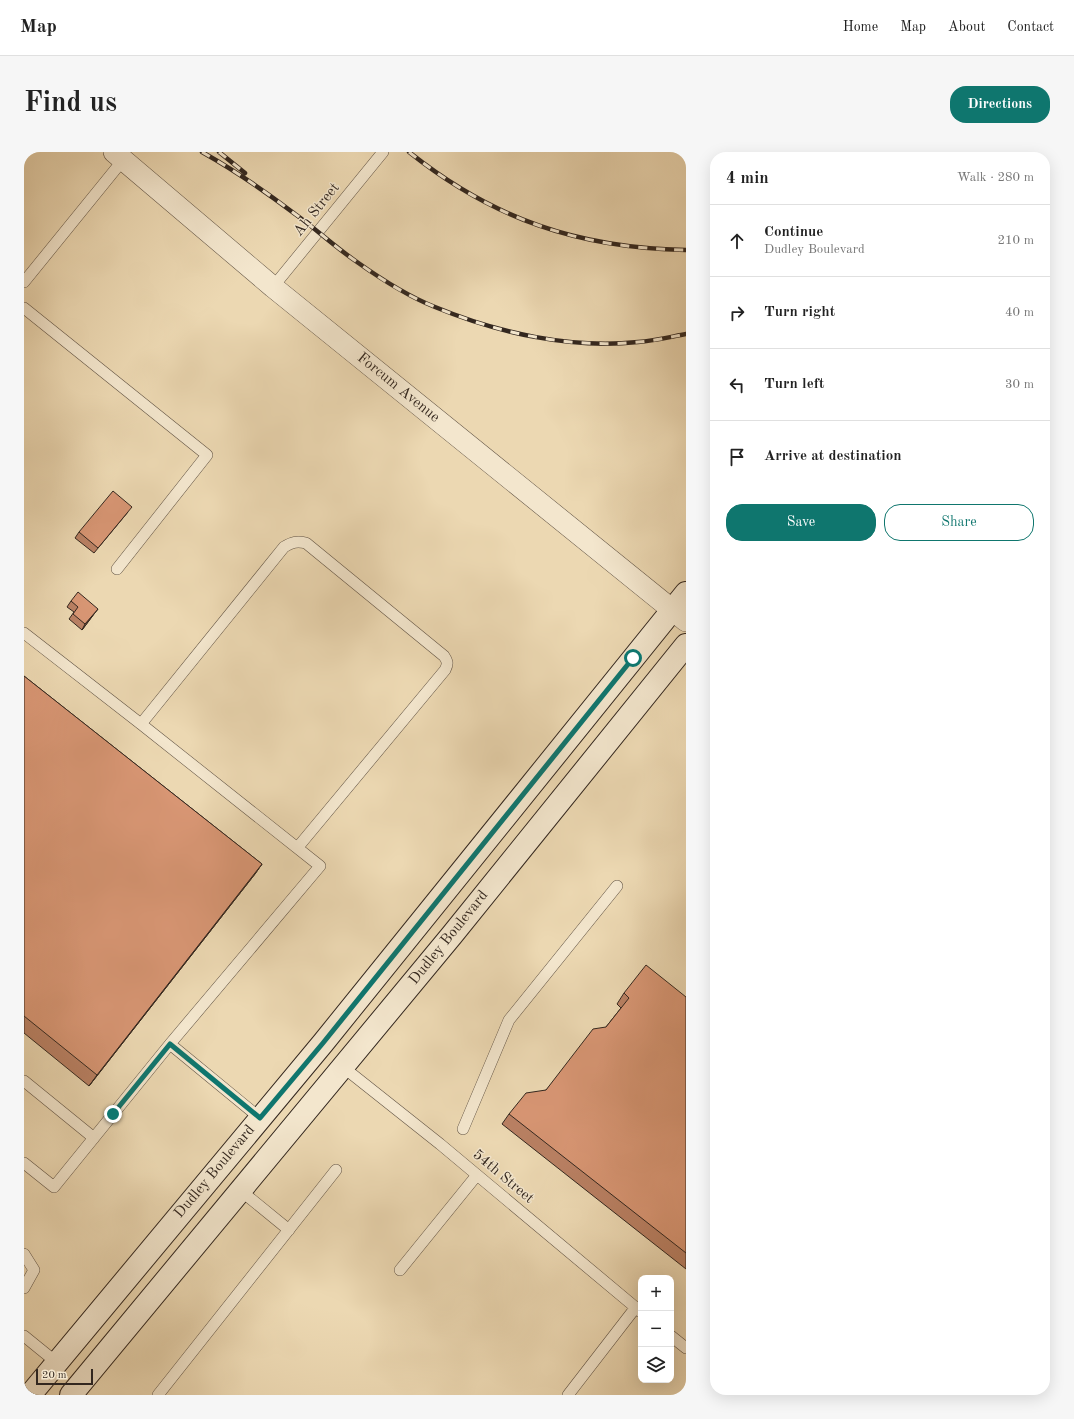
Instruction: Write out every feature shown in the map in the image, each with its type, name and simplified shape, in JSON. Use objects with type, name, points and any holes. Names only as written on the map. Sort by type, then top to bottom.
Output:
[{"type":"main road","name":"Dudley Boulevard","points":[[30,1395],[679,615],[686,593]]},
{"type":"main road","name":"Dudley Boulevard","points":[[71,1395],[452,935],[686,645]]},
{"type":"street","name":"Forcum Avenue","points":[[118,156],[273,287],[679,615]]},
{"type":"lane","name":"Ah Street","points":[[273,287],[383,152]]},
{"type":"lane","points":[[24,282],[118,156]]},
{"type":"lane","points":[[24,308],[207,456],[117,569]]},
{"type":"lane","points":[[141,724],[284,548],[291,543],[298,541],[306,543],[444,656],[448,661],[448,665],[298,847]]},
{"type":"lane","points":[[24,633],[298,847],[320,866],[170,1044],[54,1187],[24,1163]]},
{"type":"lane","points":[[463,1129],[510,1020],[617,886]]},
{"type":"lane","points":[[170,1044],[260,1118]]},
{"type":"lane","name":"54th Street","points":[[343,1067],[477,1175],[638,1310]]},
{"type":"lane","points":[[24,1081],[94,1138]]},
{"type":"lane","points":[[158,1395],[336,1170]]},
{"type":"lane","points":[[400,1270],[477,1175]]},
{"type":"lane","points":[[240,1190],[289,1230]]},
{"type":"lane","points":[[24,1254],[34,1270],[24,1288]]},
{"type":"lane","points":[[568,1395],[638,1310]]},
{"type":"lane","points":[[24,1336],[56,1362]]},
{"type":"lane","points":[[674,1338],[686,1348]]},
{"type":"building","points":[[113,491],[132,507],[98,548],[79,532]]},
{"type":"building","points":[[78,592],[98,609],[85,624],[73,614],[78,607],[71,601]]},
{"type":"building","points":[[24,676],[262,864],[97,1075],[24,1016]]},
{"type":"building","points":[[646,965],[686,997],[686,1253],[509,1114],[526,1093],[546,1090],[593,1029],[606,1027],[629,998],[624,993]]},
{"type":"railway","points":[[202,152],[261,189],[349,256],[385,281],[425,303],[459,316],[509,331],[560,341],[612,344],[656,340],[686,334]]},
{"type":"railway","points":[[219,152],[245,173]]},
{"type":"railway","points":[[409,152],[441,175],[473,195],[505,212],[538,225],[573,236],[609,243],[647,248],[686,250]]},
{"type":"route","points":[[113,1114],[170,1044],[260,1118],[323,1043],[633,658]]}]
